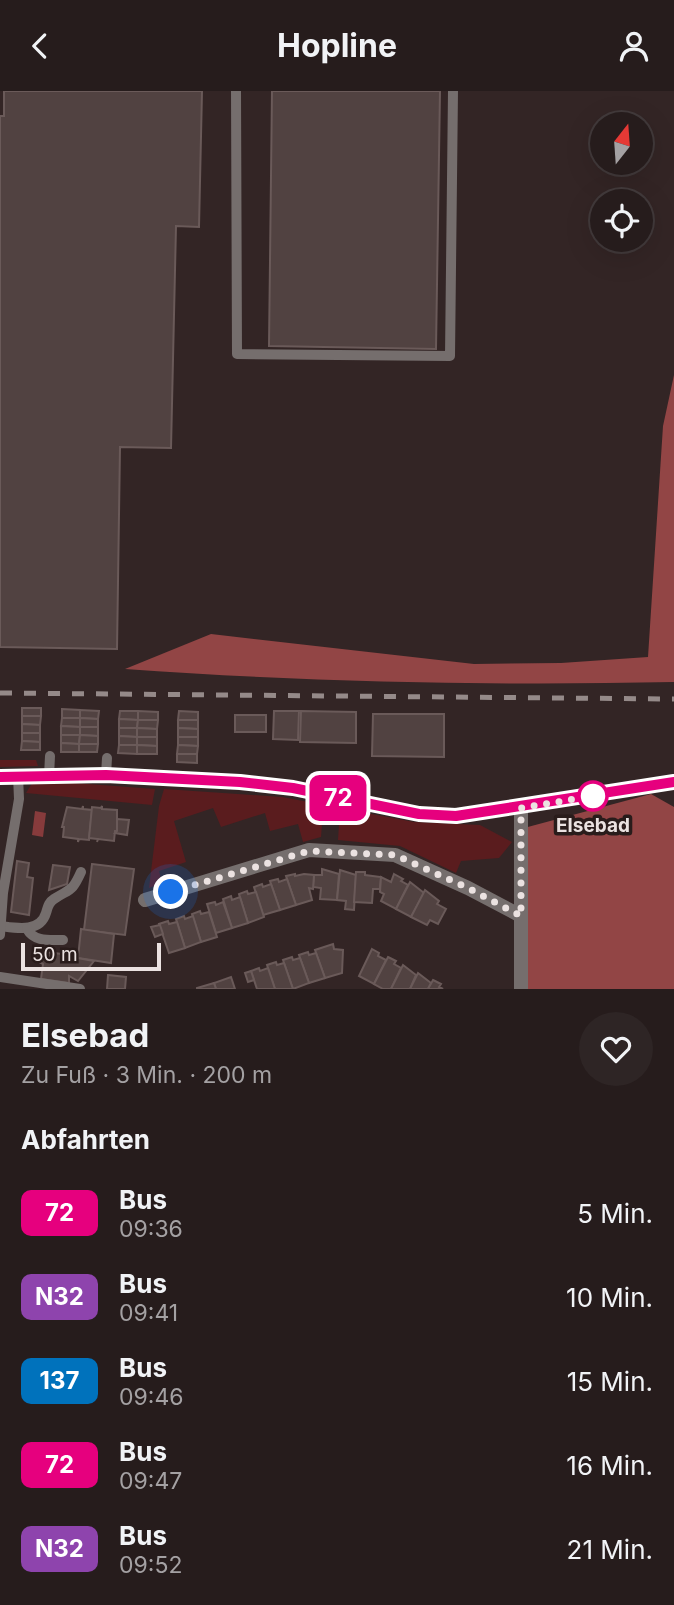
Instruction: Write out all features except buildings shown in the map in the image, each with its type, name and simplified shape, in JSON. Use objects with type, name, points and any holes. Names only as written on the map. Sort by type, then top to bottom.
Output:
[{"type":"street","points":[[0,777],[106,775],[254,783],[293,788],[419,814],[456,816],[521,808],[674,782]]},
{"type":"street","points":[[521,808],[521,989]]},
{"type":"street","points":[[145,900],[309,851],[332,851],[395,855],[468,888],[521,916]]},
{"type":"lane","points":[[236,91],[237,354],[436,356],[450,356],[453,91]]},
{"type":"lane","points":[[49,776],[50,757]]},
{"type":"lane","points":[[106,775],[107,758]]},
{"type":"lane","points":[[0,935],[3,893],[19,799],[18,775]]},
{"type":"lane","points":[[1,926],[27,929],[36,925],[46,916],[47,907],[53,900],[74,888],[81,872]]},
{"type":"lane","points":[[27,929],[31,936],[38,939],[63,940]]},
{"type":"lane","points":[[0,977],[80,989]]},
{"type":"shaded area","points":[[674,375],[674,682],[399,682],[125,669],[211,634],[474,664],[561,663],[648,657],[663,426]]},
{"type":"shaded area","points":[[0,760],[36,760],[38,766],[0,767]]},
{"type":"shaded area","points":[[34,780],[155,789],[152,805],[26,793]]},
{"type":"shaded area","points":[[164,789],[282,797],[414,822],[480,825],[512,842],[499,858],[461,861],[456,873],[400,846],[338,840],[339,825],[322,824],[321,837],[303,842],[298,824],[270,831],[265,813],[221,827],[213,808],[174,821],[186,862],[159,871],[162,883],[149,888],[159,806]]},
{"type":"shaded area","points":[[651,794],[674,807],[674,989],[525,989],[524,828]]},
{"type":"shaded area","points":[[35,811],[46,813],[43,837],[32,835]]},
{"type":"railway","points":[[0,693],[674,699]]},
{"type":"bus line","name":"72","points":[[0,777],[106,775],[240,782],[293,788],[419,814],[456,816],[674,782]]},
{"type":"place","name":"Elsebad","points":[[593,796]]},
{"type":"route","points":[[171,892],[309,851],[395,855],[468,888],[521,916],[521,808],[593,796]]}]
